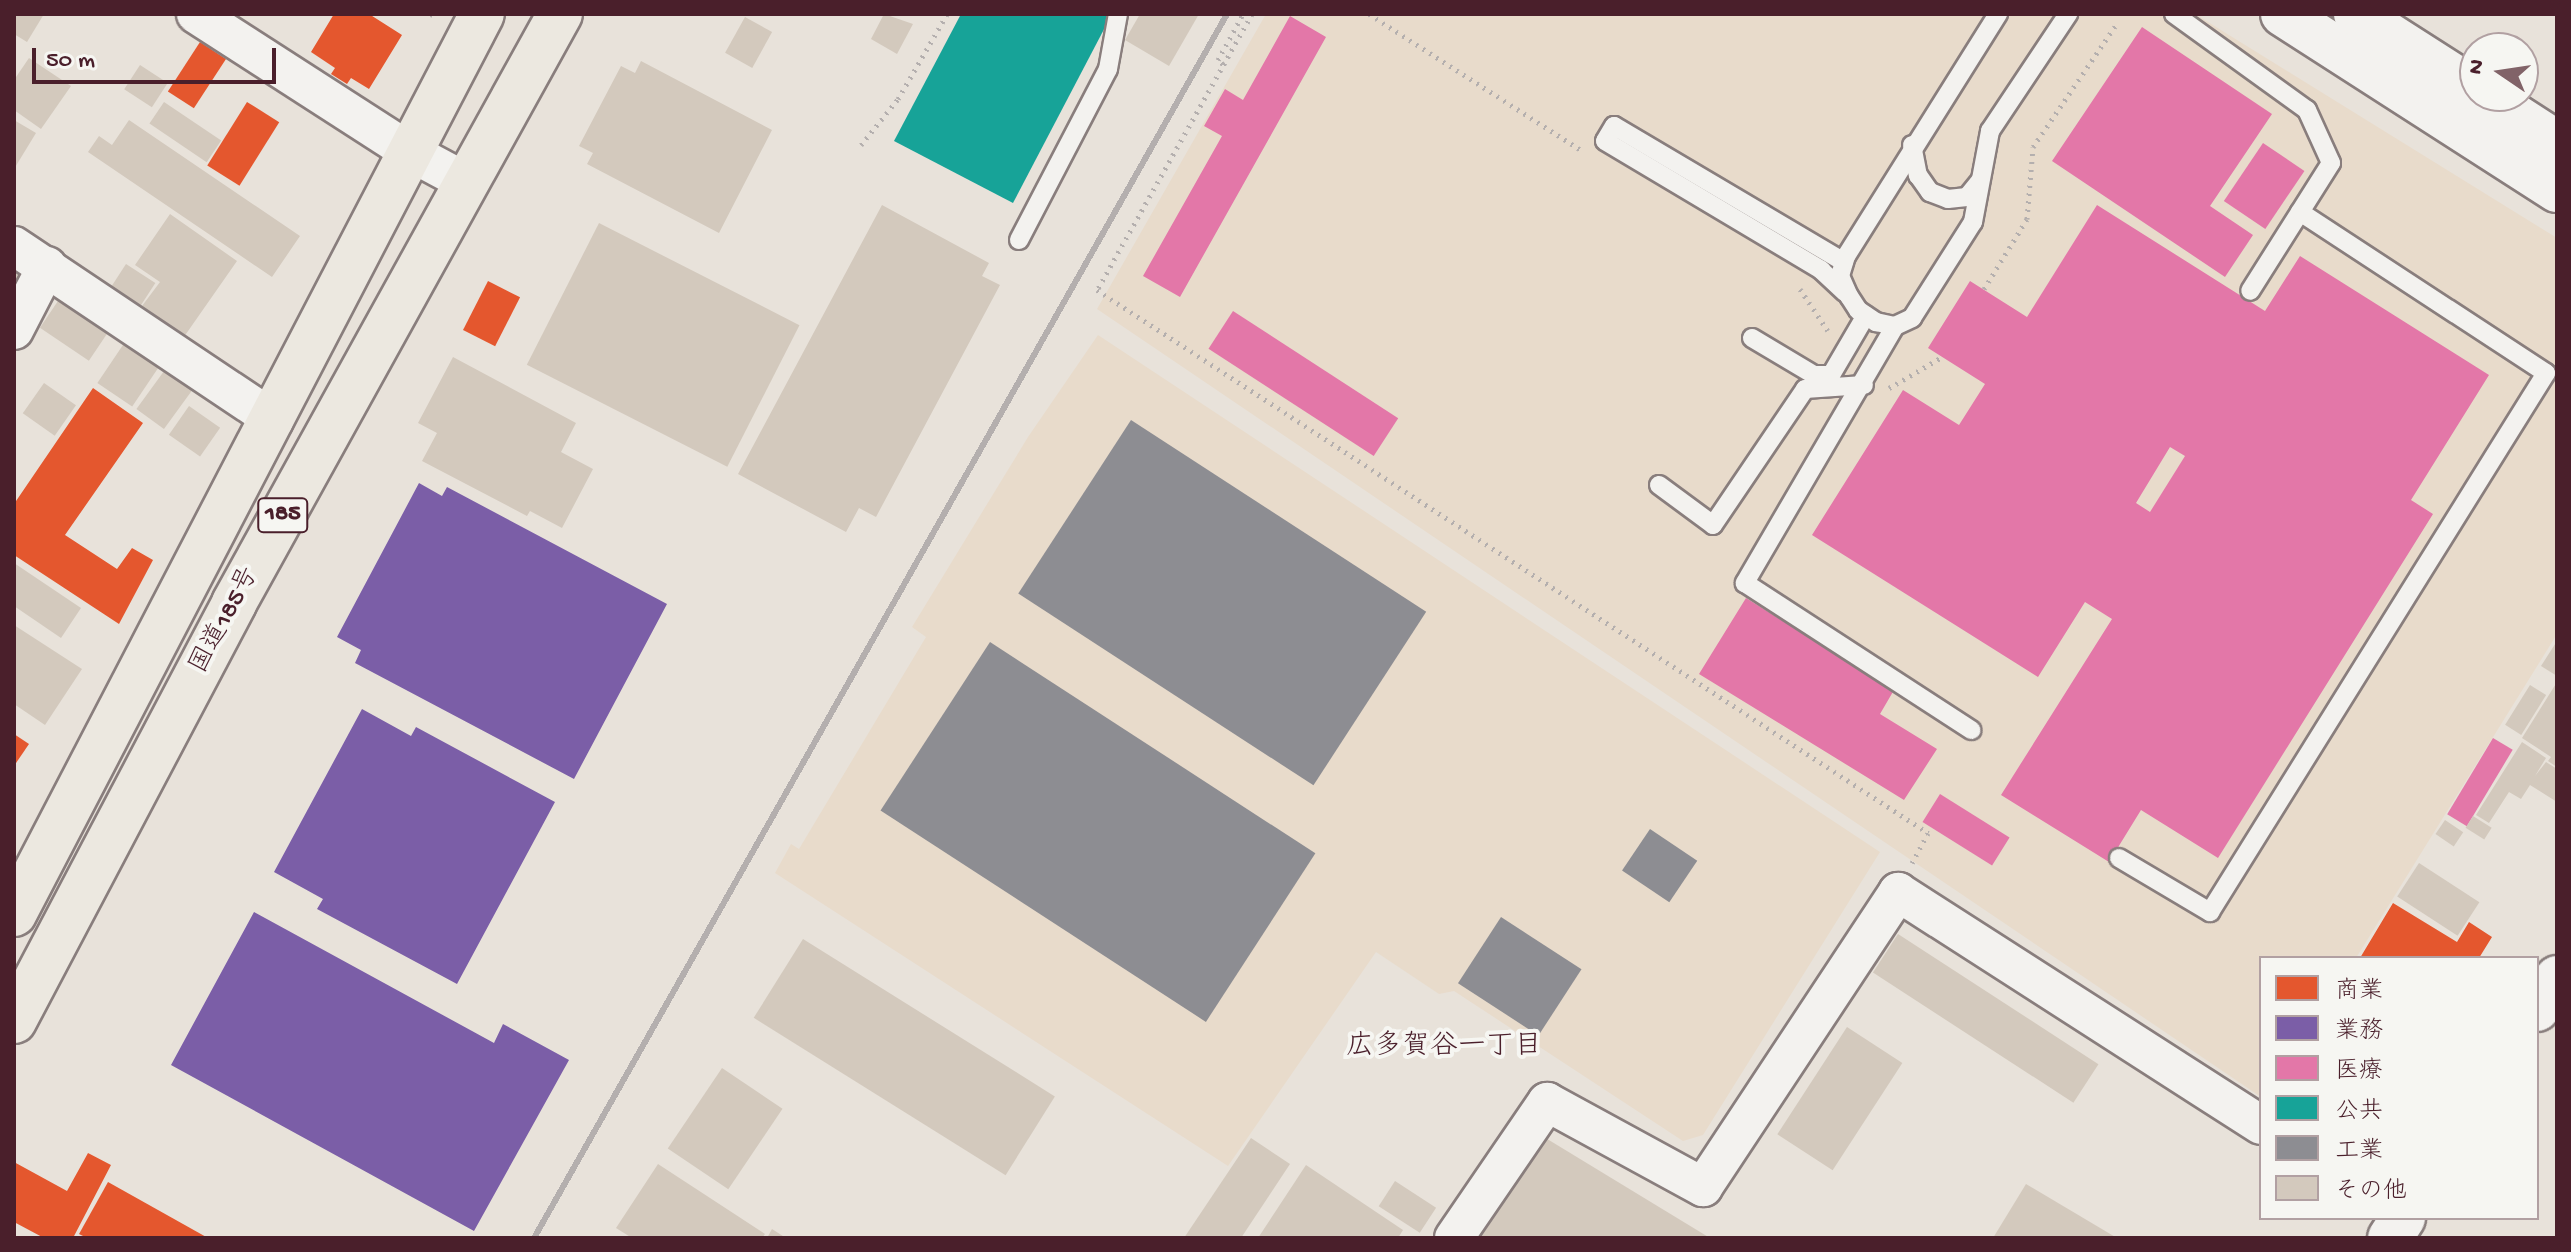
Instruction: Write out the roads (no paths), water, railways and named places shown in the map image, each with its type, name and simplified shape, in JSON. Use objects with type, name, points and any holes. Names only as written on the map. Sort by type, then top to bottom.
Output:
[{"type":"highway","name":"国道185号","points":[[14,914],[274,420],[482,14]]},
{"type":"highway","name":"国道185号","points":[[14,1021],[234,603],[560,14]]},
{"type":"street","points":[[196,14],[412,153],[468,183]]},
{"type":"street","points":[[2356,14],[2459,80]]},
{"type":"street","points":[[2304,20],[2557,190]]},
{"type":"street","points":[[2509,112],[2557,143]]},
{"type":"street","points":[[14,246],[274,420]]},
{"type":"street","points":[[14,330],[47,266]]},
{"type":"street","points":[[1454,1238],[1547,1102],[1703,1187],[1898,892],[2259,1124]]},
{"type":"street","points":[[2539,1006],[2557,978]]},
{"type":"lane","points":[[1019,240],[1108,69],[1118,14]]},
{"type":"lane","points":[[1849,296],[1840,276],[1844,262],[1912,145],[1998,14]]},
{"type":"lane","points":[[2174,14],[2307,110],[2331,163],[2250,291]]},
{"type":"lane","points":[[1971,730],[1745,583],[1866,381],[1895,326],[1912,318],[1973,222],[1990,131],[2070,15]]},
{"type":"lane","points":[[1844,262],[1614,126],[1605,141],[1821,270],[1866,315],[1895,326]]},
{"type":"lane","points":[[1912,145],[1918,175],[1930,192],[1948,199],[1967,197],[1980,181]]},
{"type":"lane","points":[[2119,858],[2210,912],[2546,373],[2300,212]]},
{"type":"lane","points":[[1752,338],[1814,375],[1831,375],[1845,357],[1866,315]]},
{"type":"lane","points":[[1659,485],[1713,525],[1805,389],[1866,381]]},
{"type":"railway","points":[[534,1238],[1227,14]]},
{"type":"district","name":"広多賀谷一丁目","points":[[1444,1048]]}]
